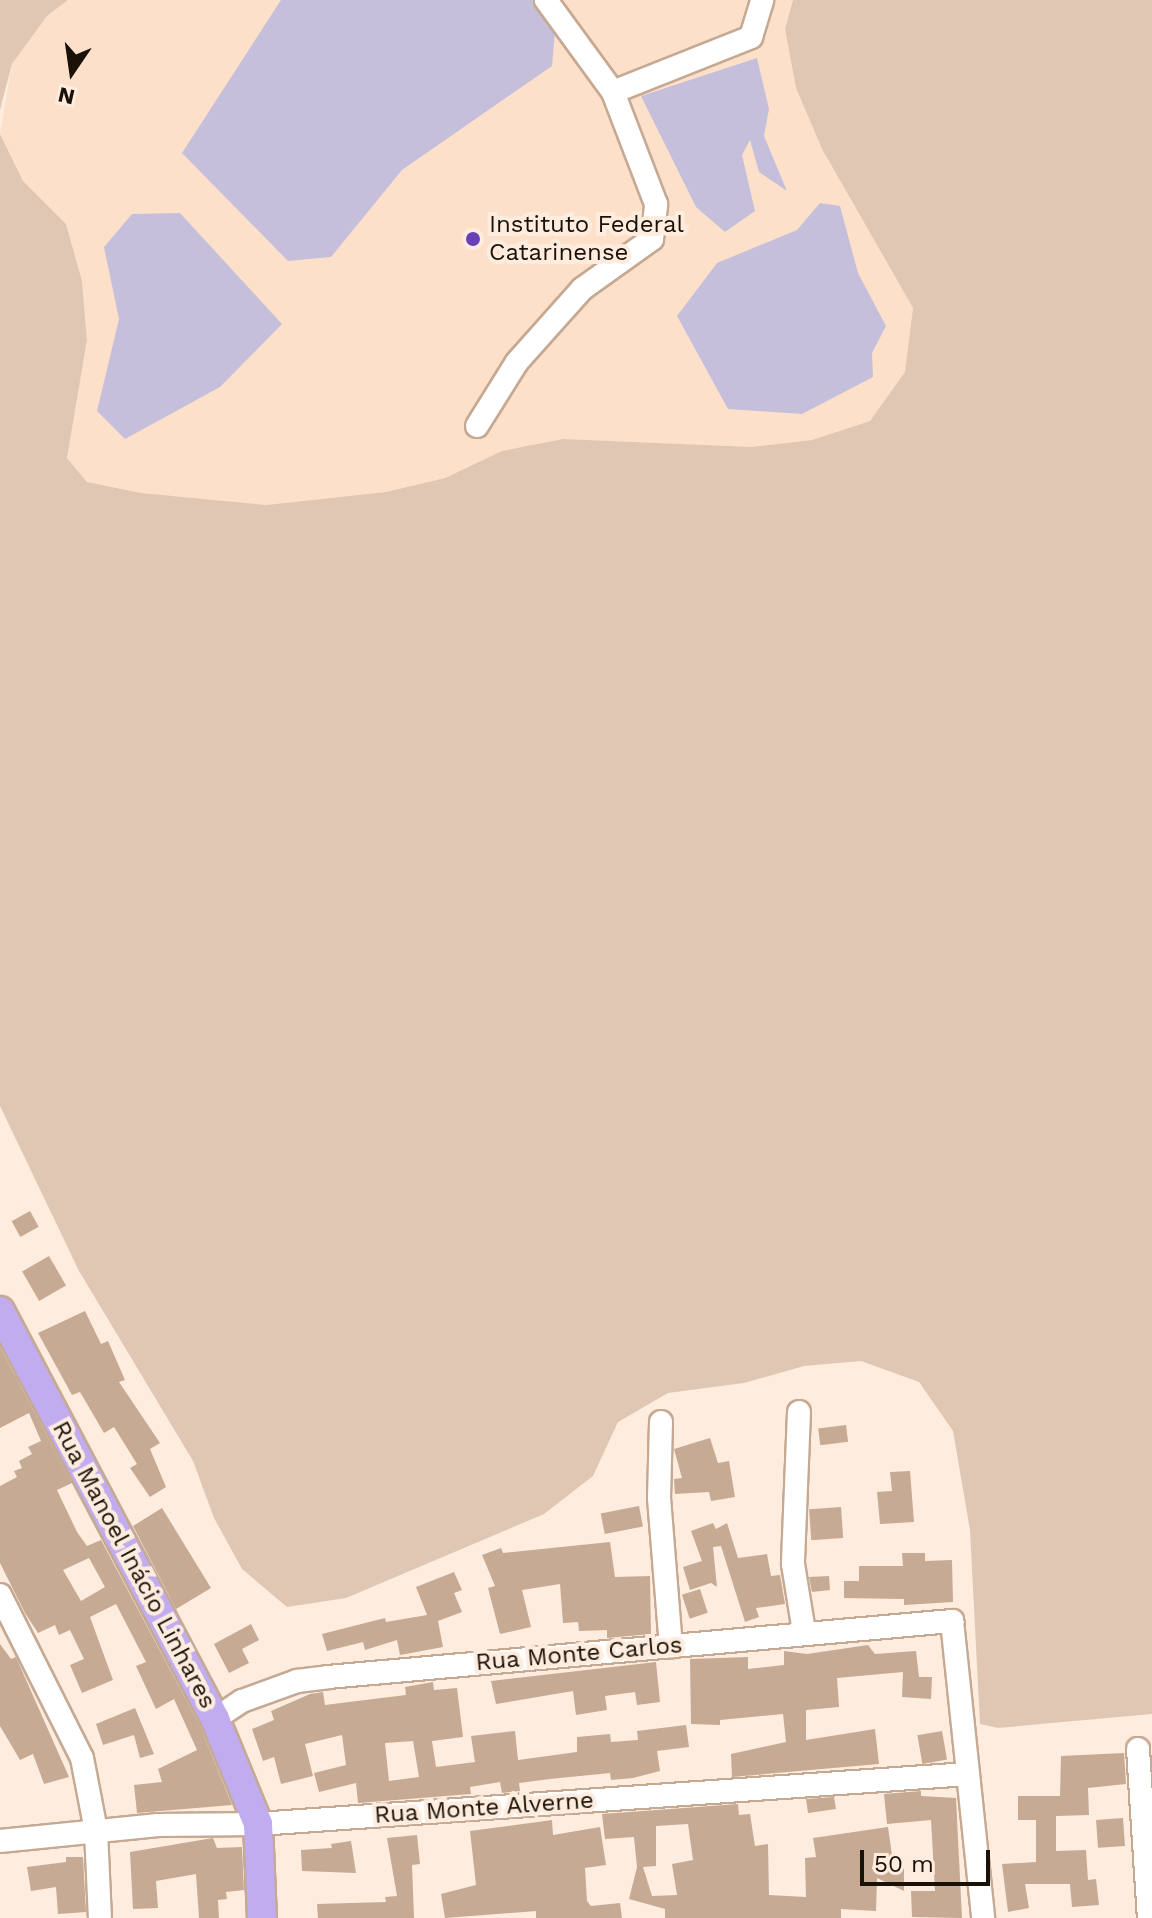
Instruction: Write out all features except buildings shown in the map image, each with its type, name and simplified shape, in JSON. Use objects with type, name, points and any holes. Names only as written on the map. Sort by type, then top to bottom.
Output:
[{"type":"main road","name":"Rua Manoel Inácio Linhares","points":[[0,1311],[215,1719],[258,1824],[262,1918]]},
{"type":"street","points":[[477,426],[517,362],[582,289],[652,239],[656,204],[613,92],[546,0]]},
{"type":"street","points":[[613,92],[751,37],[762,0]]},
{"type":"street","points":[[799,1412],[793,1564],[804,1632]]},
{"type":"street","points":[[661,1422],[659,1498],[671,1647]]},
{"type":"street","points":[[0,1595],[74,1733],[96,1831],[100,1918]]},
{"type":"street","name":"Rua Monte Carlos","points":[[215,1719],[242,1701],[297,1681],[516,1657],[671,1647],[804,1632],[952,1621],[968,1774]]},
{"type":"street","points":[[1138,1749],[1149,1918]]},
{"type":"street","points":[[968,1774],[983,1918]]},
{"type":"street","name":"Rua Monte Alverne","points":[[0,1841],[96,1831],[258,1824],[968,1774]]},
{"type":"shaded area","points":[[0,0],[68,0],[47,16],[12,64],[0,110]]},
{"type":"shaded area","name":"Instituto Federal Catarinense","points":[[68,0],[793,0],[785,29],[796,88],[822,149],[913,308],[905,373],[870,421],[812,440],[752,447],[563,439],[502,451],[445,478],[386,492],[265,505],[141,493],[87,482],[67,458],[87,340],[82,281],[66,224],[23,181],[0,134],[12,64],[47,16]]},
{"type":"shaded area","points":[[281,0],[532,0],[555,31],[552,66],[402,170],[331,257],[288,261],[182,153]]},
{"type":"shaded area","points":[[793,0],[1152,0],[1152,1714],[998,1728],[980,1724],[970,1530],[953,1431],[919,1382],[861,1361],[804,1366],[744,1383],[668,1393],[618,1422],[593,1476],[544,1514],[346,1598],[287,1607],[242,1569],[214,1518],[193,1461],[79,1271],[0,1106],[0,134],[23,181],[66,224],[82,281],[87,340],[67,458],[87,482],[141,493],[266,505],[386,492],[445,478],[502,451],[563,439],[752,447],[812,440],[870,421],[905,372],[913,308],[822,149],[796,88],[785,29]]},
{"type":"shaded area","points":[[757,58],[769,109],[764,136],[787,191],[759,172],[750,140],[742,155],[755,211],[725,232],[696,207],[641,96]]},
{"type":"shaded area","points":[[820,203],[840,206],[858,273],[886,326],[872,353],[873,377],[802,414],[728,409],[677,316],[717,263],[797,230]]},
{"type":"shaded area","points":[[180,213],[282,324],[220,387],[125,439],[97,411],[119,319],[104,247],[132,214]]},
{"type":"place","name":"Instituto Federal Catarinense","points":[[473,239]]}]
